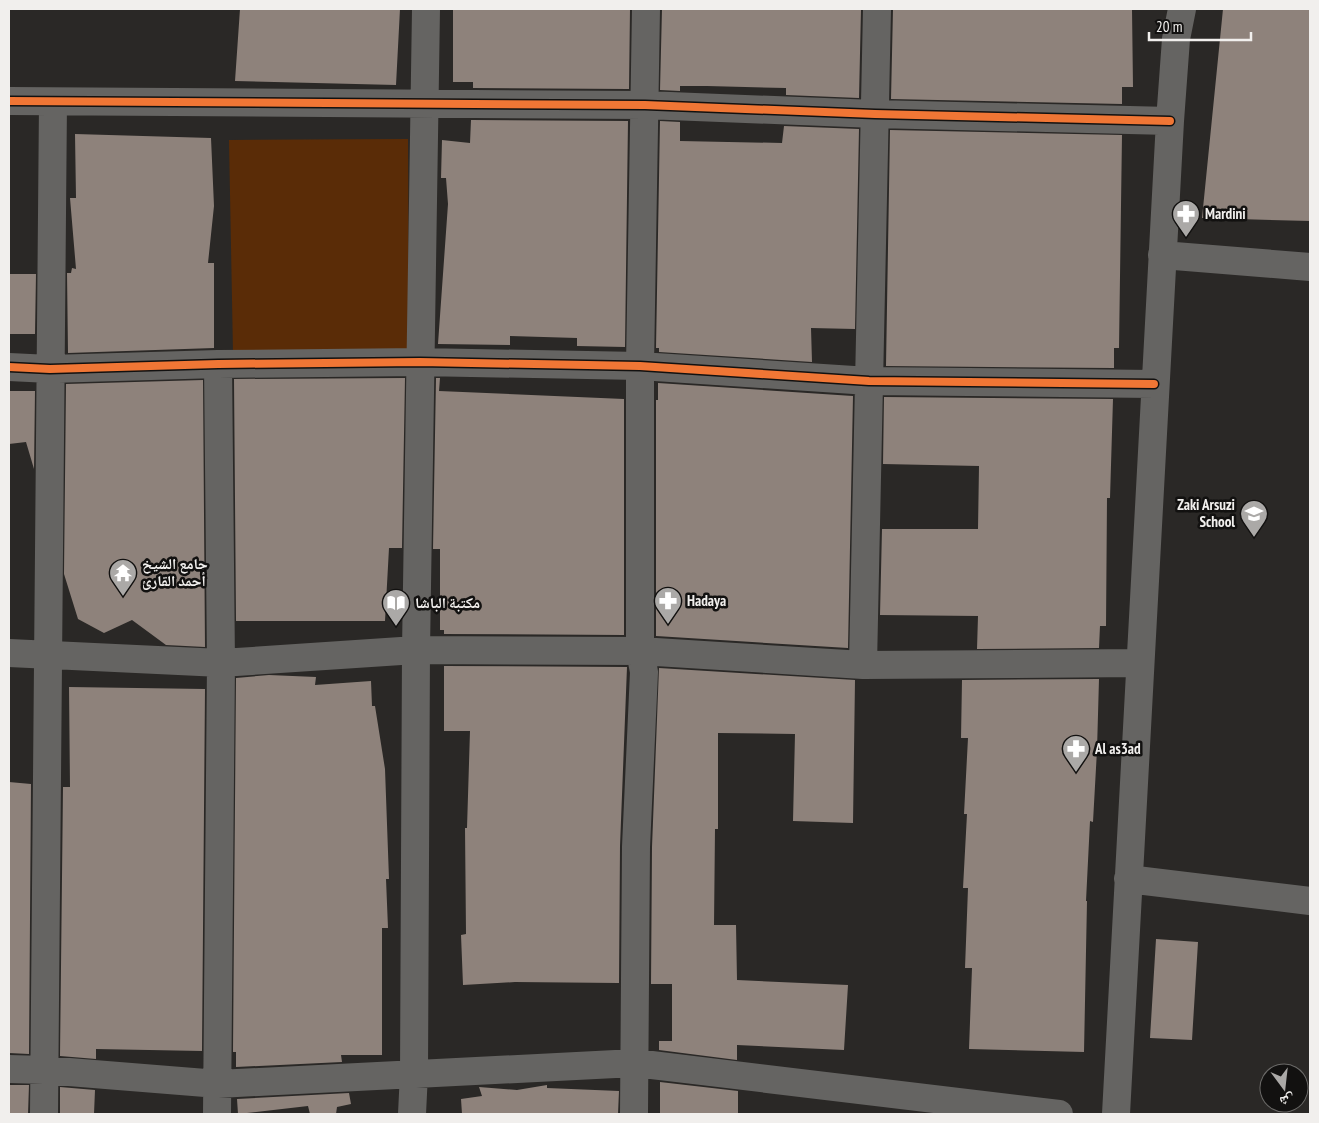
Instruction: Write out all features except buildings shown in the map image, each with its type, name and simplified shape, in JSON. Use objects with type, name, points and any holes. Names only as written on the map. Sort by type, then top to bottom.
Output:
[{"type":"street","points":[[412,1114],[414,1073],[416,650],[426,9]]},
{"type":"street","points":[[634,1114],[636,847],[644,672],[640,651],[640,366],[646,9]]},
{"type":"street","points":[[863,665],[876,9]]},
{"type":"street","points":[[1116,1114],[1154,384],[1170,120],[1176,40],[1182,9]]},
{"type":"street","points":[[9,101],[645,105],[874,114],[1170,120]]},
{"type":"street","points":[[44,1114],[53,102]]},
{"type":"street","points":[[1162,255],[1310,267]]},
{"type":"street","points":[[9,367],[50,369],[218,364],[420,362],[640,366],[868,381],[1154,384]]},
{"type":"street","points":[[217,1114],[221,663],[218,364]]},
{"type":"street","points":[[9,653],[221,663],[416,650],[640,651],[863,665],[1139,664]]},
{"type":"street","points":[[1128,879],[1310,901]]},
{"type":"street","points":[[9,1069],[44,1070],[218,1084],[635,1063],[1059,1114]]},
{"type":"shaded area","points":[[408,139],[409,354],[233,353],[229,140]]},
{"type":"cycle path","points":[[9,101],[645,105],[875,114],[1170,121]]},
{"type":"cycle path","points":[[9,367],[50,369],[218,364],[420,362],[640,366],[869,381],[1154,384]]},
{"type":"place","name":"Mardini","points":[[1186,238]]},
{"type":"place","name":"Zaki Arsuzi School","points":[[1254,538]]},
{"type":"place","name":"جامع الشيخ أحمد القارئ","points":[[123,597]]},
{"type":"place","name":"Hadaya","points":[[668,625]]},
{"type":"place","name":"مكتبة الباشا","points":[[396,627]]},
{"type":"place","name":"Al as3ad","points":[[1076,773]]}]
